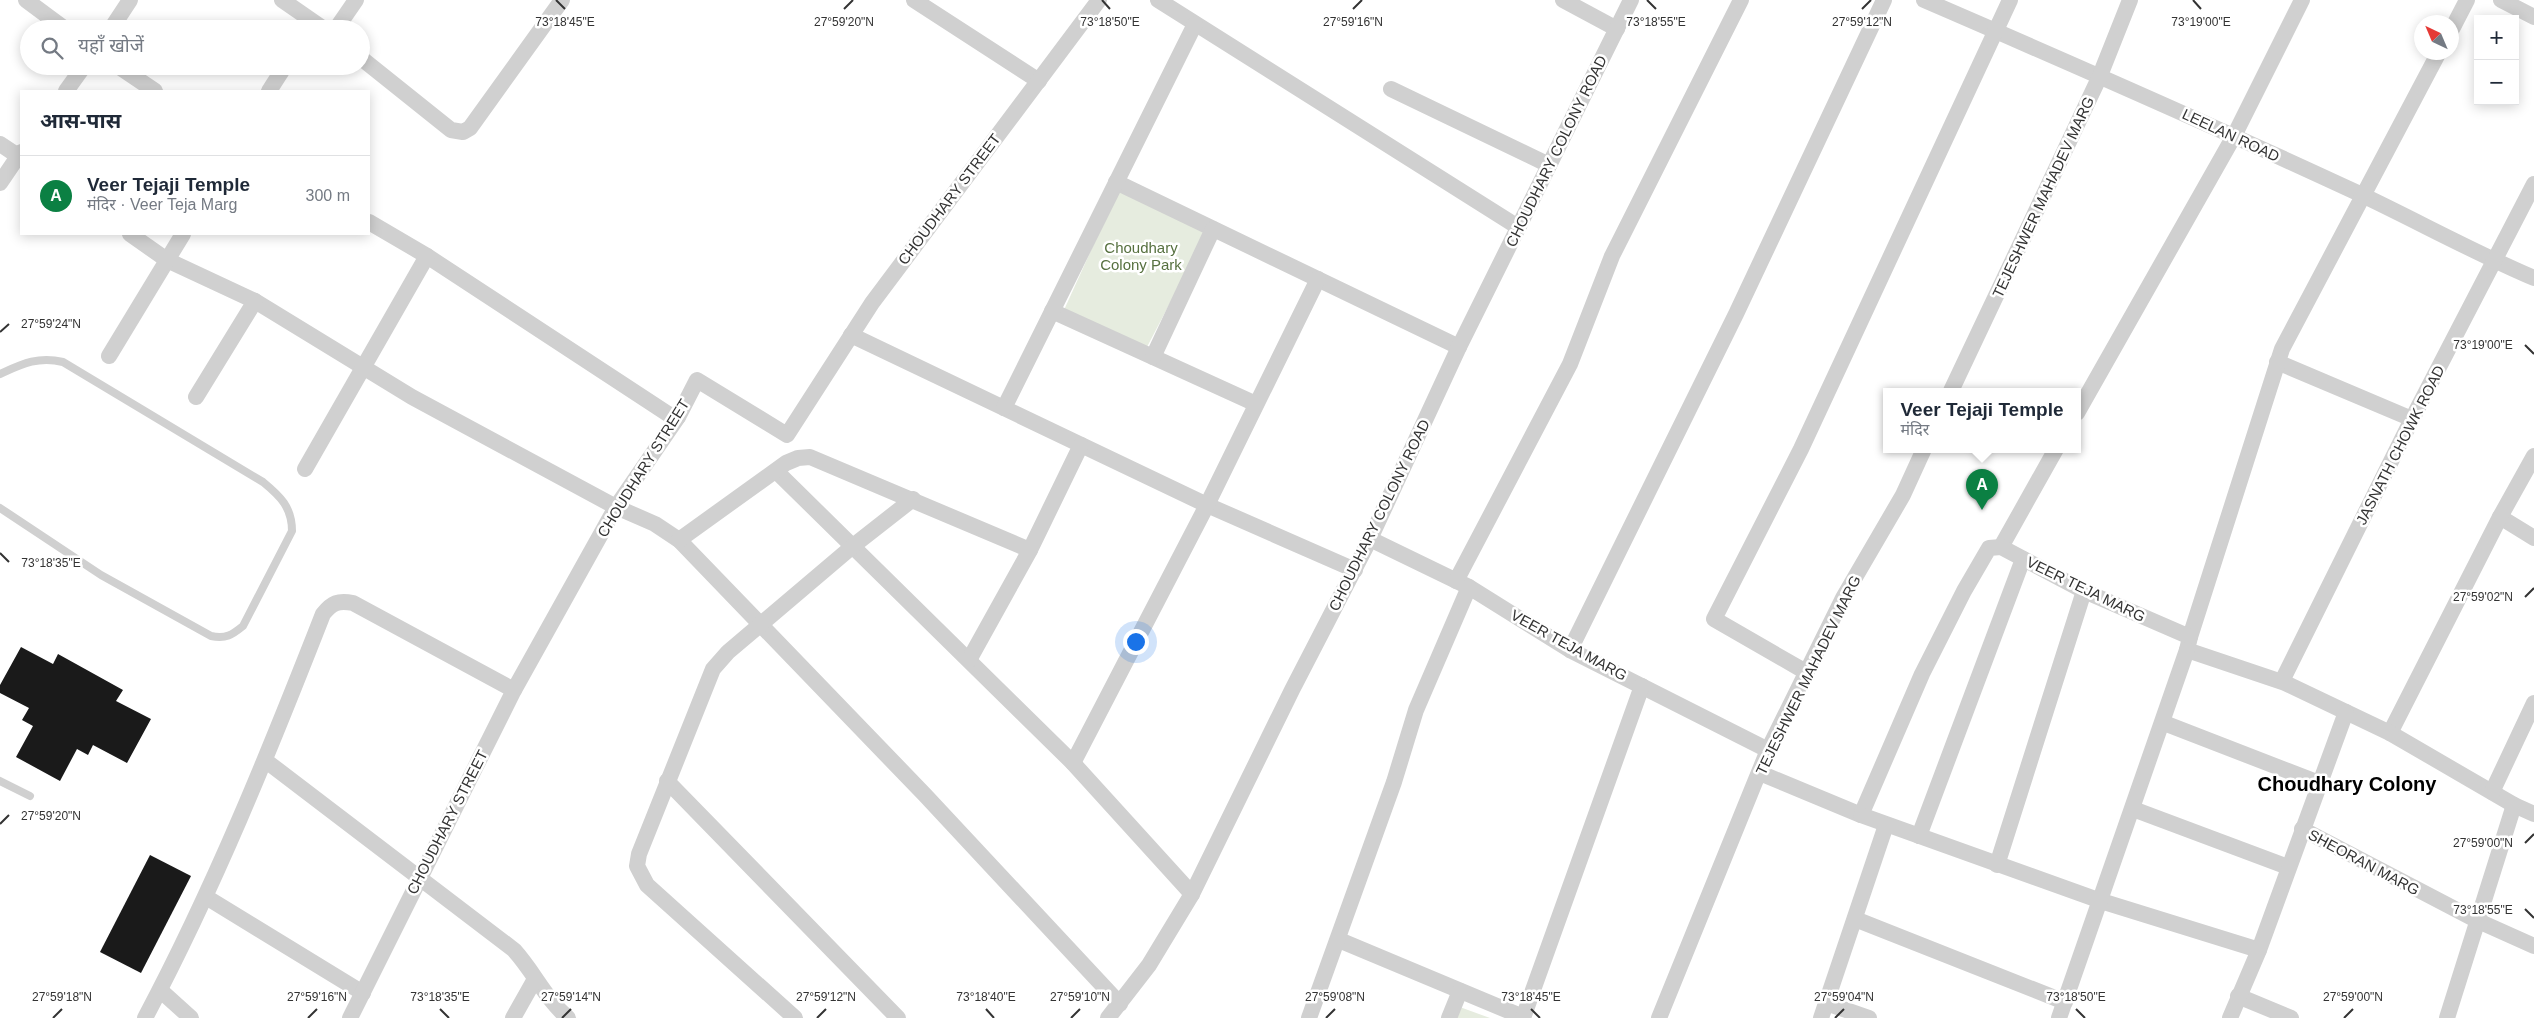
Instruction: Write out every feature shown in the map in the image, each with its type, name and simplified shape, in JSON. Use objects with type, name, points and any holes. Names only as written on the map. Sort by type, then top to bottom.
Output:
[{"type":"street","points":[[26,0],[53,20]]},
{"type":"street","points":[[117,20],[130,0]]},
{"type":"street","points":[[282,0],[307,20]]},
{"type":"street","points":[[342,20],[356,0]]},
{"type":"street","points":[[370,65],[451,130],[463,132],[470,128],[562,0]]},
{"type":"street","points":[[914,0],[1039,81]]},
{"type":"street","name":"CHOUDHARY STREET","points":[[350,1018],[514,690],[616,507],[678,417],[698,380],[787,435],[872,303],[1099,0]]},
{"type":"street","points":[[1158,0],[1518,227]]},
{"type":"street","points":[[1563,0],[1617,29]]},
{"type":"street","name":"CHOUDHARY COLONY ROAD","points":[[1108,1018],[1149,965],[1192,894],[1292,690],[1370,540],[1459,347],[1631,0]]},
{"type":"street","points":[[1309,1018],[1339,940],[1394,782],[1416,710],[1462,584],[1570,364],[1612,256],[1741,0]]},
{"type":"street","points":[[1570,650],[1736,314],[1884,0]]},
{"type":"street","name":"LEELAN ROAD","points":[[1924,0],[2234,136],[2362,195],[2494,261],[2534,278]]},
{"type":"street","points":[[1806,672],[1714,619],[1801,449],[2010,0]]},
{"type":"street","name":"TEJESHWER MAHADEV MARG","points":[[1952,388],[2100,76],[2130,0]]},
{"type":"street","points":[[2081,406],[2234,136],[2302,0]]},
{"type":"street","points":[[2459,15],[2467,0]]},
{"type":"street","points":[[2501,0],[2534,17]]},
{"type":"street","points":[[1004,408],[1195,24]]},
{"type":"street","points":[[2059,1018],[2164,723],[2282,349],[2435,60]]},
{"type":"street","points":[[67,90],[78,75]]},
{"type":"street","points":[[131,75],[154,90]]},
{"type":"street","points":[[270,90],[279,75]]},
{"type":"street","points":[[1391,89],[1549,165]]},
{"type":"street","points":[[0,144],[20,155],[0,183]]},
{"type":"street","points":[[1116,182],[1459,347]]},
{"type":"street","name":"JASNATH CHOWK ROAD","points":[[2282,681],[2412,419],[2534,184]]},
{"type":"street","points":[[370,223],[427,256],[668,414],[678,417]]},
{"type":"street","points":[[1153,357],[1213,229]]},
{"type":"street","points":[[131,235],[168,260],[255,301],[412,397],[616,507],[655,524],[679,540],[925,795],[1120,1004]]},
{"type":"street","points":[[109,356],[182,235]]},
{"type":"street","points":[[305,469],[427,256]]},
{"type":"street","points":[[1073,763],[1207,505],[1318,279]]},
{"type":"street","points":[[196,397],[255,301]]},
{"type":"street","points":[[1052,311],[1256,404]]},
{"type":"street","points":[[851,335],[1207,505],[1355,570]]},
{"type":"street","points":[[2277,362],[2412,419]]},
{"type":"street","points":[[969,660],[1030,550],[1081,445]]},
{"type":"street","name":"TEJESHWER MAHADEV MARG","points":[[1659,1018],[1768,750],[1843,598],[1902,495],[1922,453]]},
{"type":"street","points":[[1861,815],[1922,674],[1964,591],[1989,548],[2001,547],[2054,453]]},
{"type":"street","points":[[2390,733],[2500,516],[2534,456]]},
{"type":"street","points":[[679,540],[776,471],[798,458],[810,457],[1030,550]]},
{"type":"street","points":[[776,471],[1073,763],[1192,894]]},
{"type":"street","points":[[796,1018],[647,885],[637,866],[638,854],[713,669],[728,652],[853,546],[913,499]]},
{"type":"street","points":[[2500,516],[2534,538]]},
{"type":"street","name":"VEER TEJA MARG","points":[[1370,540],[1462,584],[1570,650],[1768,750]]},
{"type":"street","name":"VEER TEJA MARG","points":[[2001,547],[2189,644],[2282,681],[2390,733],[2514,805],[2534,814]]},
{"type":"street","points":[[1919,836],[2023,559]]},
{"type":"street","points":[[1997,865],[2084,591]]},
{"type":"street","points":[[145,1018],[206,897],[266,760],[322,614],[331,604],[341,601],[353,603],[514,690]]},
{"type":"street","points":[[1339,940],[1523,1018],[1642,686]]},
{"type":"street","points":[[2492,792],[2534,703]]},
{"type":"street","points":[[2230,1018],[2259,950],[2346,712]]},
{"type":"street","points":[[2164,723],[2319,783]]},
{"type":"street","points":[[266,760],[514,950],[546,996],[568,1018]]},
{"type":"street","points":[[1760,773],[1886,825],[1997,865],[2101,901],[2259,950]]},
{"type":"street","points":[[667,782],[898,1018]]},
{"type":"street","points":[[2447,1018],[2476,920],[2514,805]]},
{"type":"street","points":[[2133,809],[2288,867]]},
{"type":"street","points":[[1869,1018],[1824,1010],[1886,825]]},
{"type":"street","name":"SHEORAN MARG","points":[[2302,830],[2476,920],[2534,946]]},
{"type":"street","points":[[206,897],[363,993]]},
{"type":"street","points":[[1855,919],[2065,1002]]},
{"type":"street","points":[[513,1018],[535,979]]},
{"type":"street","points":[[160,990],[191,1018]]},
{"type":"street","points":[[1449,1018],[1460,991]]},
{"type":"street","points":[[2238,996],[2291,1018]]},
{"type":"lane","points":[[0,374],[31,360],[48,358],[63,362],[263,482],[279,495],[287,506],[292,517],[292,530],[243,626],[232,635],[223,638],[211,636],[101,575],[0,508]]},
{"type":"lane","points":[[0,781],[30,796]]},
{"type":"green space","name":"Choudhary Colony Park","points":[[1118,191],[1207,232],[1147,347],[1064,310]]},
{"type":"green space","points":[[1457,1006],[1490,1018],[1452,1018]]},
{"type":"building","points":[[21,647],[53,664],[58,654],[123,690],[116,701],[151,719],[127,763],[93,745],[88,755],[77,749],[60,781],[16,757],[33,726],[22,720],[29,708],[0,693],[0,685]]},
{"type":"building","points":[[150,855],[191,876],[141,973],[100,952]]},
{"type":"place","name":"Veer Tejaji Temple","points":[[1982,510]]},
{"type":"district","name":"Choudhary Colony","points":[[2347,784]]}]
